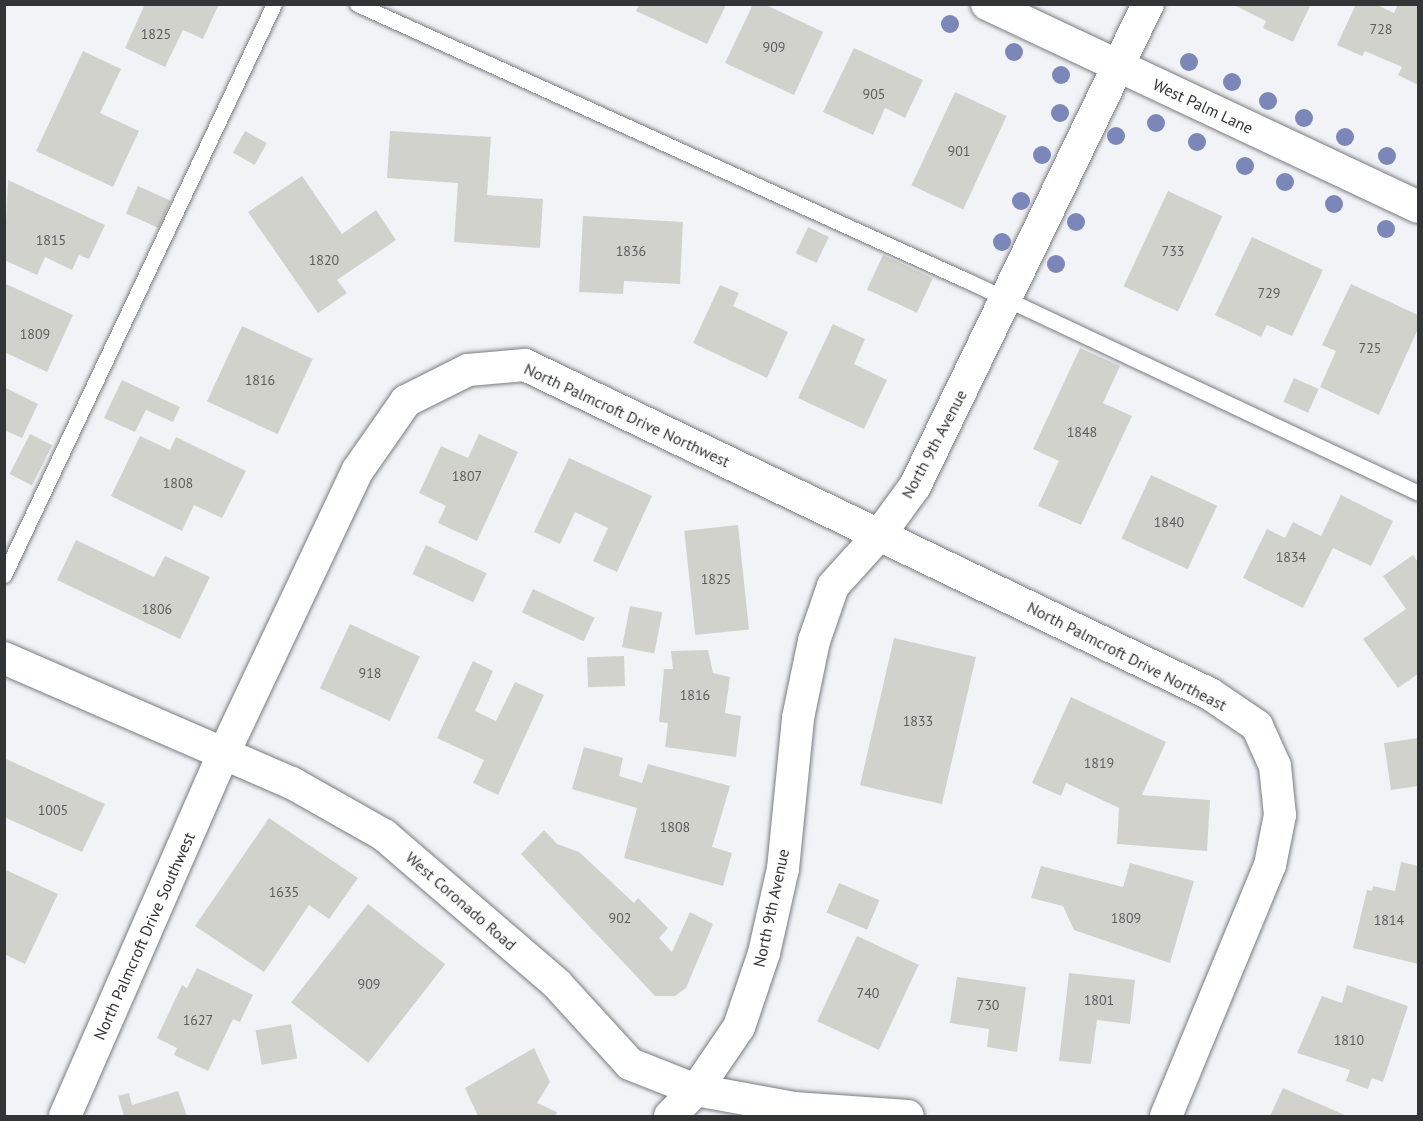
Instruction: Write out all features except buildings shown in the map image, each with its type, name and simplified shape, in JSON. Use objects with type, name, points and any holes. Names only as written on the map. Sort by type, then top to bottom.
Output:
[{"type":"street","name":"West Palm Lane","points":[[987,4],[1419,207]]},
{"type":"street","name":"North 9th Avenue","points":[[670,1116],[696,1090],[739,1027],[764,953],[783,869],[798,718],[814,641],[833,586],[880,534],[915,486],[1008,300],[1148,4]]},
{"type":"street","name":"North Palmcroft Drive Northwest","points":[[223,755],[358,470],[406,401],[468,370],[525,365],[880,534]]},
{"type":"street","name":"North Palmcroft Drive Northeast","points":[[880,534],[1210,694],[1257,726],[1275,766],[1280,815],[1270,865],[1166,1116]]},
{"type":"street","name":"West Coronado Road","points":[[4,658],[292,783],[384,835],[557,984],[630,1064],[696,1090],[794,1108],[908,1116]]},
{"type":"street","name":"North Palmcroft Drive Southwest","points":[[65,1116],[223,755]]},
{"type":"lane","points":[[4,575],[274,4]]},
{"type":"lane","points":[[357,4],[1008,300],[1419,493]]}]
